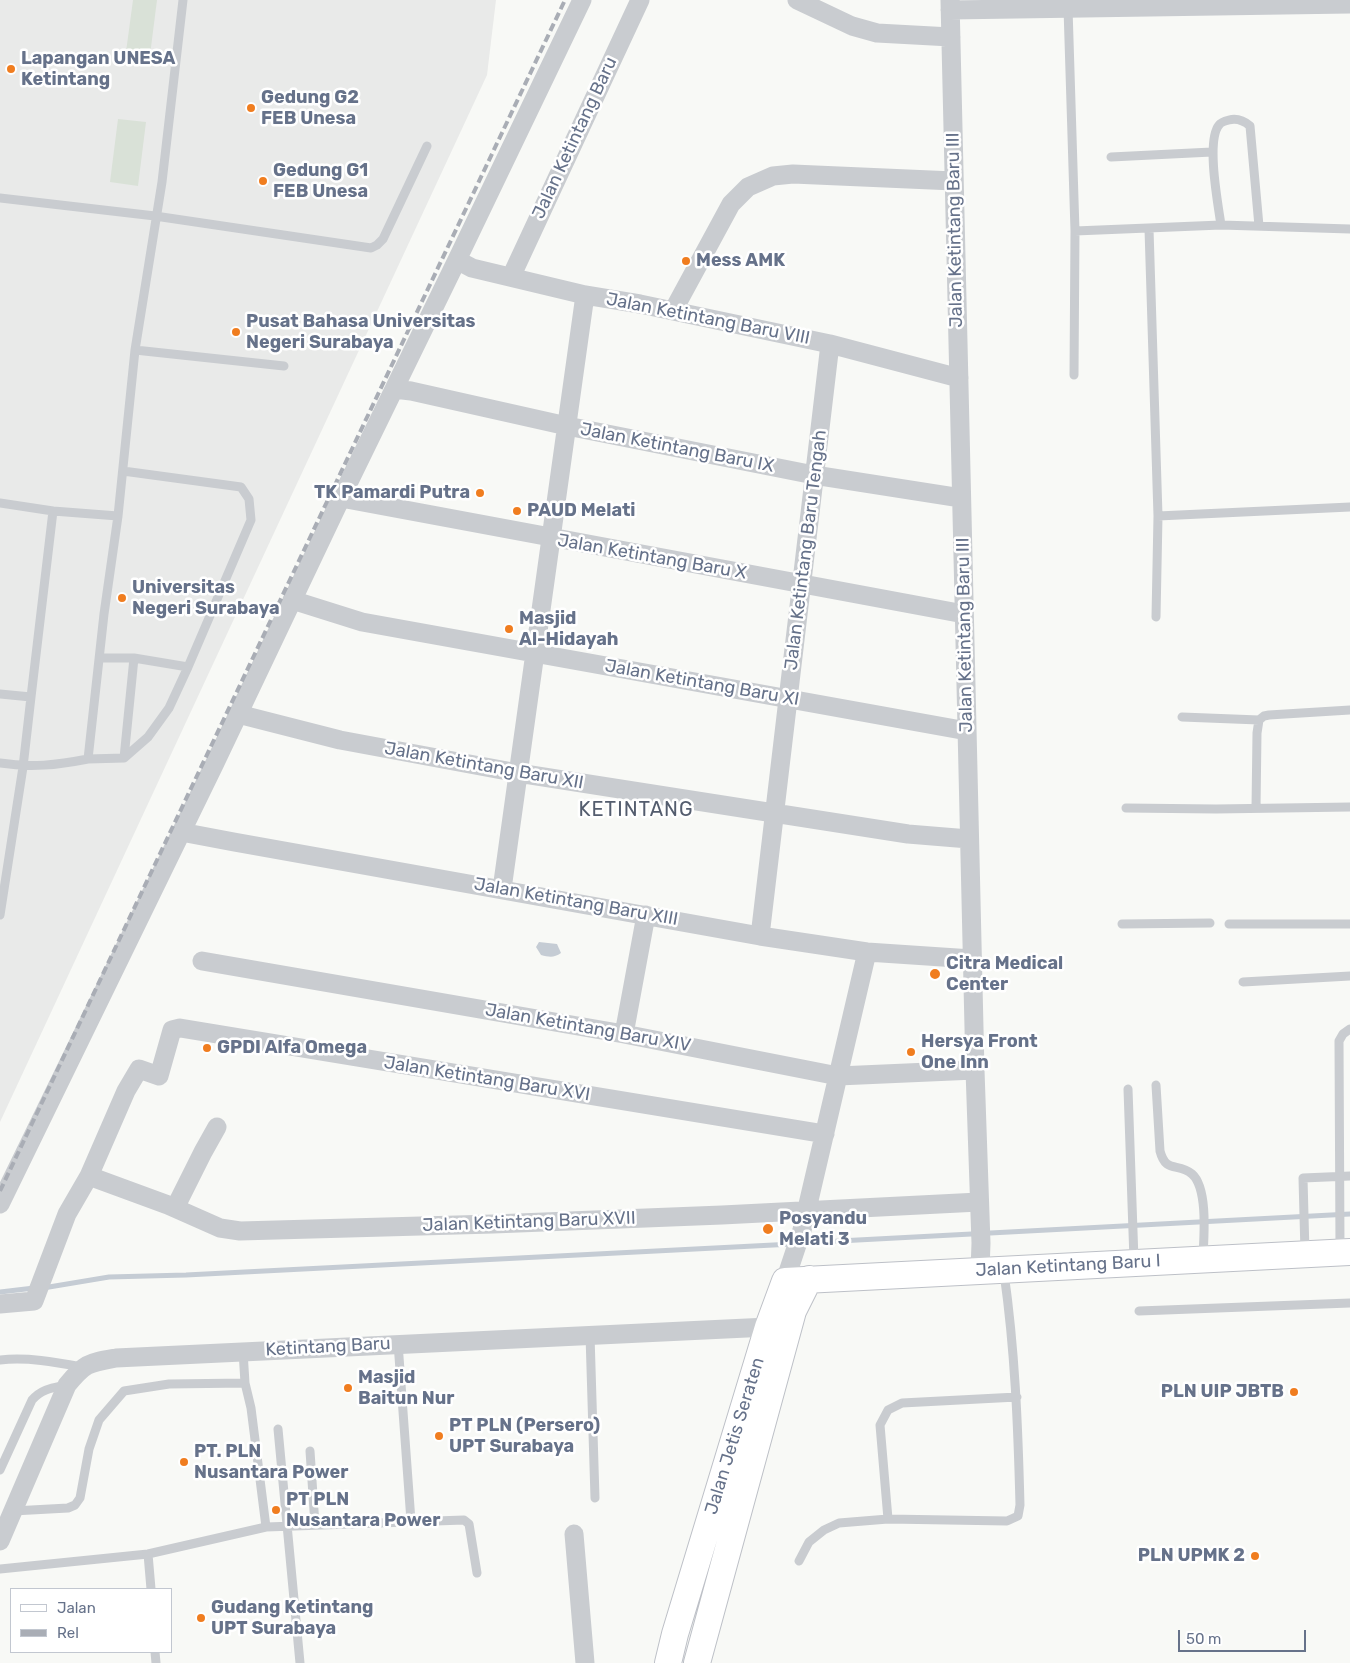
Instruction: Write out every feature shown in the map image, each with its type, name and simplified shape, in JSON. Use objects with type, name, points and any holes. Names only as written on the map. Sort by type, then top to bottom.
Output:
[{"type":"street","points":[[0,1204],[582,0]]},
{"type":"street","name":"Jalan Ketintang Baru","points":[[511,277],[640,0]]},
{"type":"street","points":[[797,0],[852,26],[876,33],[951,37]]},
{"type":"street","points":[[950,5],[1068,8],[1350,4]]},
{"type":"street","name":"Jalan Ketintang Baru III","points":[[950,5],[975,1070],[981,1243],[992,1270]]},
{"type":"street","points":[[673,311],[731,204],[748,187],[772,176],[793,174],[954,181]]},
{"type":"street","name":"Jalan Ketintang Baru VIII","points":[[457,260],[472,268],[585,295],[673,311],[830,344],[958,378]]},
{"type":"street","points":[[502,889],[585,295]]},
{"type":"street","name":"Jalan Ketintang Baru Tengah","points":[[760,936],[830,344]]},
{"type":"street","name":"Jalan Ketintang Baru IX","points":[[394,389],[411,391],[567,426],[814,475],[961,498]]},
{"type":"street","name":"Jalan Ketintang Baru X","points":[[341,498],[964,614]]},
{"type":"street","name":"Jalan Ketintang Baru XI","points":[[292,600],[362,622],[967,731]]},
{"type":"street","name":"Jalan Ketintang Baru XII","points":[[238,714],[340,740],[518,773],[908,834],[969,839]]},
{"type":"street","name":"Jalan Ketintang Baru XIII","points":[[181,832],[760,936],[867,952],[972,958]]},
{"type":"street","points":[[624,1034],[646,915]]},
{"type":"street","name":"Jalan Jetis Seraten","points":[[697,1663],[793,1312],[794,1276],[802,1230],[867,952]]},
{"type":"street","name":"Jalan Ketintang Baru XIV","points":[[202,961],[624,1034],[838,1076],[975,1070]]},
{"type":"street","name":"Jalan Ketintang Baru XVI","points":[[0,1304],[38,1293],[67,1214],[89,1176],[126,1091],[139,1069],[159,1076],[172,1030],[180,1028],[825,1134]]},
{"type":"street","points":[[175,1208],[202,1152],[218,1127]]},
{"type":"street","name":"Jalan Ketintang Baru XVII","points":[[89,1176],[175,1208],[220,1228],[240,1231],[493,1224],[807,1211],[980,1210]]},
{"type":"street","name":"Jalan Ketintang Baru I","points":[[794,1276],[992,1270],[1134,1263],[1203,1248],[1304,1243],[1345,1252]]},
{"type":"street","name":"Jalan Jetis Seraten","points":[[668,1663],[678,1624],[768,1327],[794,1276]]},
{"type":"street","name":"Ketintang Baru","points":[[82,1367],[96,1361],[116,1358],[398,1343],[768,1327]]},
{"type":"street","points":[[0,1541],[67,1385],[82,1367]]},
{"type":"street","points":[[574,1534],[585,1663]]},
{"type":"lane","points":[[88,759],[118,516],[135,350],[155,216],[162,182],[182,0]]},
{"type":"lane","points":[[1068,8],[1075,231],[1074,375]]},
{"type":"lane","points":[[1221,225],[1212,152],[1216,129],[1223,122],[1243,120],[1250,126],[1259,226]]},
{"type":"lane","points":[[0,198],[155,216],[371,248],[382,239],[427,146]]},
{"type":"lane","points":[[1111,157],[1212,152]]},
{"type":"lane","points":[[1075,231],[1221,225],[1350,228]]},
{"type":"lane","points":[[1149,229],[1158,516],[1156,617]]},
{"type":"lane","points":[[135,350],[284,366]]},
{"type":"lane","points":[[0,764],[23,767],[88,759],[124,758],[148,737],[169,708],[188,668],[251,520],[249,499],[242,487],[123,471]]},
{"type":"lane","points":[[0,503],[118,516]]},
{"type":"lane","points":[[1158,516],[1350,508]]},
{"type":"lane","points":[[0,915],[23,767],[53,510]]},
{"type":"lane","points":[[100,658],[134,658],[188,668]]},
{"type":"lane","points":[[124,758],[134,658]]},
{"type":"lane","points":[[0,694],[31,697]]},
{"type":"lane","points":[[1182,717],[1259,720],[1269,715],[1350,710]]},
{"type":"lane","points":[[1256,808],[1257,733],[1259,720]]},
{"type":"lane","points":[[1126,808],[1350,807]]},
{"type":"lane","points":[[1122,924],[1210,923]]},
{"type":"lane","points":[[1229,924],[1350,924]]},
{"type":"lane","points":[[1243,982],[1350,976]]},
{"type":"lane","points":[[1345,1252],[1340,1223],[1339,1041],[1343,1034],[1350,1029]]},
{"type":"lane","points":[[1156,1085],[1162,1160],[1169,1166],[1190,1172],[1201,1188],[1203,1248]]},
{"type":"lane","points":[[1128,1089],[1134,1263]]},
{"type":"lane","points":[[1304,1243],[1302,1178],[1350,1176]]},
{"type":"lane","points":[[799,1561],[809,1542],[824,1530],[839,1523],[888,1519],[1007,1521],[1018,1516],[1020,1504],[1017,1398],[1010,1311],[992,1270]]},
{"type":"lane","points":[[1139,1311],[1350,1303]]},
{"type":"lane","points":[[590,1335],[596,1498]]},
{"type":"lane","points":[[398,1343],[411,1521]]},
{"type":"lane","points":[[243,1352],[245,1382],[251,1408],[266,1527]]},
{"type":"lane","points":[[0,1371],[3,1360],[53,1362],[82,1367]]},
{"type":"lane","points":[[12,1511],[68,1508],[75,1505],[80,1498],[89,1449],[99,1420],[124,1391],[169,1384],[245,1382]]},
{"type":"lane","points":[[0,1470],[32,1400],[39,1392],[46,1388],[67,1385]]},
{"type":"lane","points":[[888,1519],[880,1425],[888,1410],[902,1403],[1017,1398]]},
{"type":"lane","points":[[278,1429],[300,1663]]},
{"type":"lane","points":[[310,1451],[315,1525]]},
{"type":"lane","points":[[0,1569],[148,1554],[266,1527],[411,1521],[466,1521],[469,1524],[477,1573]]},
{"type":"lane","points":[[148,1554],[151,1588]]},
{"type":"shaded area","name":"Universitas Negeri Surabaya","points":[[0,0],[496,0],[487,75],[0,1122]]},
{"type":"shaded area","points":[[133,0],[157,0],[150,55],[126,52]]},
{"type":"shaded area","points":[[118,119],[146,122],[138,186],[110,182]]},
{"type":"shaded area","points":[[539,942],[557,944],[561,953],[551,957],[541,955],[536,947]]},
{"type":"waterway","points":[[801,1243],[1350,1214]]},
{"type":"waterway","points":[[43,1288],[109,1277],[186,1275],[793,1244]]},
{"type":"waterway","points":[[0,1292],[34,1288]]},
{"type":"railway","points":[[0,1191],[565,0]]},
{"type":"place","name":"Lapangan UNESA Ketintang","points":[[11,69]]},
{"type":"place","name":"Gedung G2 FEB Unesa","points":[[251,108]]},
{"type":"place","name":"Gedung G1 FEB Unesa","points":[[263,181]]},
{"type":"place","name":"Mess AMK","points":[[686,261]]},
{"type":"place","name":"Pusat Bahasa Universitas Negeri Surabaya","points":[[236,332]]},
{"type":"place","name":"TK Pamardi Putra","points":[[480,493]]},
{"type":"place","name":"PAUD Melati","points":[[517,511]]},
{"type":"place","name":"Universitas Negeri Surabaya","points":[[122,598]]},
{"type":"place","name":"Masjid Al-Hidayah","points":[[509,629]]},
{"type":"place","name":"Citra Medical Center","points":[[935,974]]},
{"type":"place","name":"GPDI Alfa Omega","points":[[207,1048]]},
{"type":"place","name":"Hersya Front One Inn","points":[[911,1052]]},
{"type":"place","name":"Posyandu Melati 3","points":[[768,1229]]},
{"type":"place","name":"Masjid Baitun Nur","points":[[348,1388]]},
{"type":"place","name":"PLN UIP JBTB","points":[[1294,1392]]},
{"type":"place","name":"PT PLN (Persero) UPT Surabaya","points":[[439,1436]]},
{"type":"place","name":"PT. PLN Nusantara Power","points":[[184,1462]]},
{"type":"place","name":"PT PLN Nusantara Power","points":[[276,1510]]},
{"type":"place","name":"PLN UPMK 2","points":[[1255,1556]]},
{"type":"place","name":"Gudang Ketintang UPT Surabaya","points":[[201,1618]]},
{"type":"district","name":"KETINTANG","points":[[636,810]]}]
